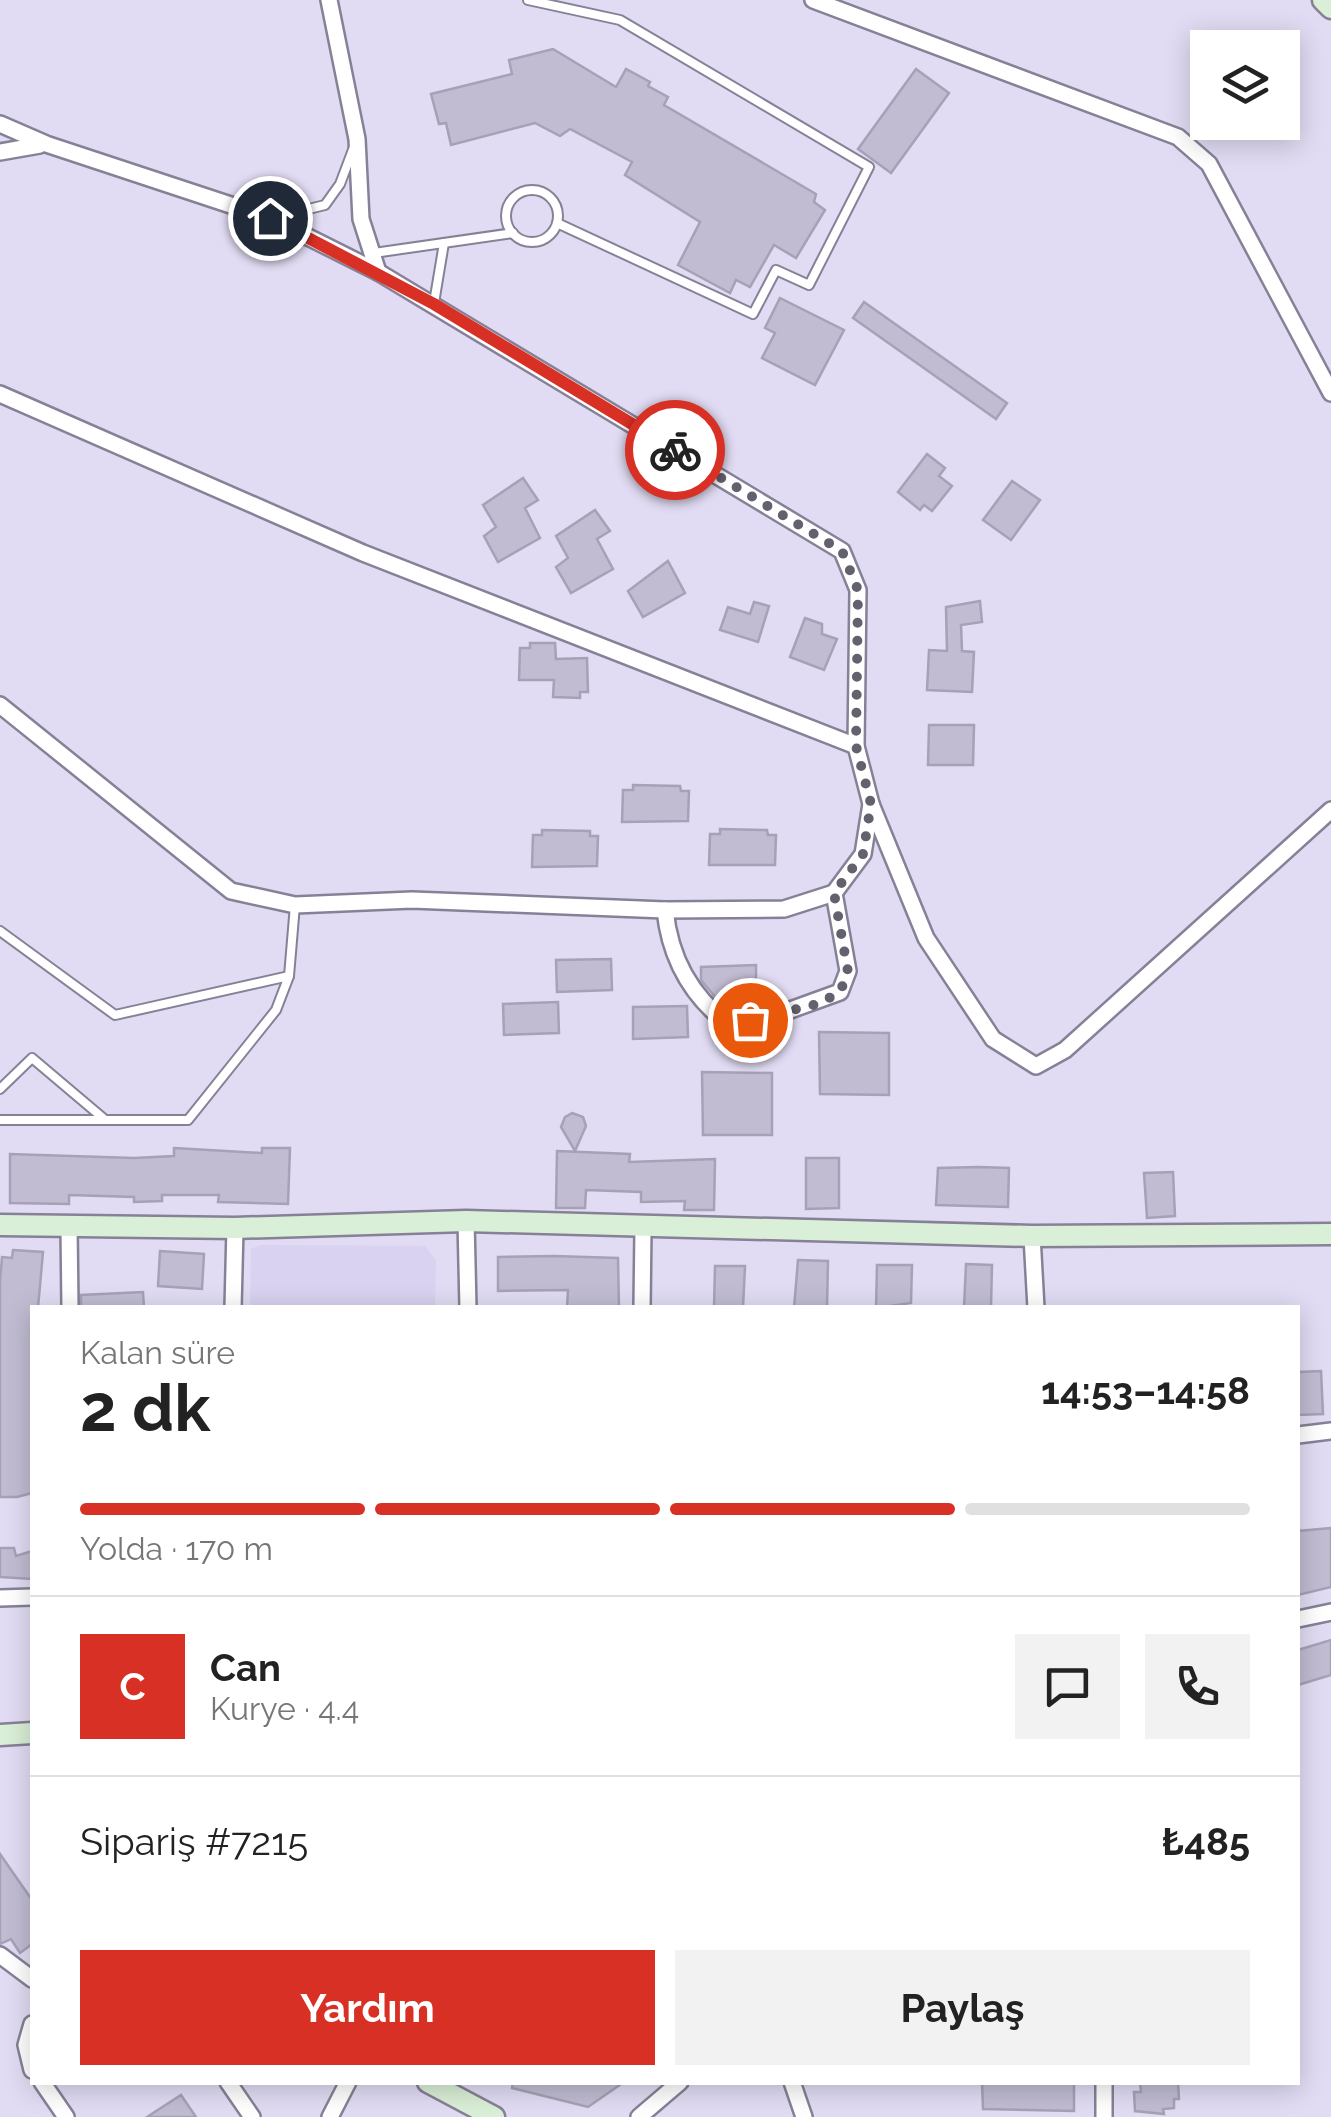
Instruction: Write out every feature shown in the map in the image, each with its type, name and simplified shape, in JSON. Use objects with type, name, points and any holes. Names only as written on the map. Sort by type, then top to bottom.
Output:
[{"type":"street","points":[[329,0],[357,138],[361,219],[378,272]]},
{"type":"street","points":[[814,0],[1178,137],[1209,164],[1331,393]]},
{"type":"street","points":[[0,124],[46,144],[270,218],[378,272],[842,551],[858,590],[856,746],[871,804],[926,938],[993,1039],[1036,1066],[1065,1050],[1331,810]]},
{"type":"street","points":[[0,152],[46,144]]},
{"type":"street","points":[[1,397],[362,553],[856,746]]},
{"type":"street","points":[[0,706],[231,891],[295,904],[412,900],[665,910],[784,908],[834,893],[863,854],[871,804]]},
{"type":"street","points":[[665,910],[669,944],[699,1002],[728,1024],[818,1004],[840,992],[848,972],[834,893]]},
{"type":"street","points":[[466,1221],[468,1305]]},
{"type":"street","points":[[0,1225],[235,1228],[466,1221],[1032,1236],[1331,1234]]},
{"type":"street","points":[[69,1226],[70,1305]]},
{"type":"street","points":[[233,1305],[235,1228]]},
{"type":"street","points":[[642,1305],[643,1228]]},
{"type":"street","points":[[1032,1236],[1036,1305]]},
{"type":"street","points":[[1300,1435],[1331,1431]]},
{"type":"street","points":[[0,1598],[30,1597]]},
{"type":"street","points":[[1300,1618],[1331,1612]]},
{"type":"street","points":[[0,1735],[30,1733]]},
{"type":"street","points":[[0,1955],[30,1978]]},
{"type":"street","points":[[30,2031],[26,2045],[30,2062]]},
{"type":"street","points":[[44,2085],[66,2117]]},
{"type":"street","points":[[230,2085],[252,2117]]},
{"type":"street","points":[[330,2117],[346,2085]]},
{"type":"street","points":[[434,2085],[494,2117]]},
{"type":"street","points":[[639,2117],[676,2085]]},
{"type":"street","points":[[793,2085],[804,2117]]},
{"type":"street","points":[[1104,2085],[1104,2117]]},
{"type":"lane","points":[[528,0],[620,20],[869,166],[809,286],[776,270],[754,314],[557,223]]},
{"type":"lane","points":[[270,218],[298,215],[326,205],[340,184],[357,138]]},
{"type":"lane","points":[[513,233],[507,211],[521,193],[544,193],[553,200],[557,223]]},
{"type":"lane","points":[[372,253],[513,233],[538,242],[557,223]]},
{"type":"lane","points":[[434,304],[444,243]]},
{"type":"lane","points":[[0,1120],[188,1120],[276,1010],[289,976],[295,904]]},
{"type":"lane","points":[[0,931],[115,1015],[289,976]]},
{"type":"lane","points":[[0,1089],[32,1058],[102,1118]]},
{"type":"shaded area","points":[[260,1245],[425,1246],[436,1260],[435,1305],[250,1305],[251,1249]]},
{"type":"building","points":[[553,49],[616,87],[626,69],[650,82],[648,86],[668,97],[664,105],[816,194],[814,202],[825,210],[796,258],[774,245],[750,287],[736,280],[730,293],[678,265],[700,222],[625,175],[632,162],[570,129],[560,136],[535,123],[451,145],[446,123],[439,124],[431,94],[512,74],[509,60]]},
{"type":"building","points":[[916,69],[949,93],[891,173],[858,149]]},
{"type":"building","points":[[780,298],[844,330],[815,385],[762,358],[775,333],[765,328]]},
{"type":"building","points":[[864,302],[1007,403],[996,419],[853,318]]},
{"type":"building","points":[[927,454],[945,468],[939,476],[952,486],[932,511],[924,505],[920,510],[898,492]]},
{"type":"building","points":[[523,478],[538,500],[525,508],[540,538],[498,562],[484,536],[496,527],[483,505]]},
{"type":"building","points":[[1012,481],[1040,500],[1011,540],[983,520]]},
{"type":"building","points":[[595,510],[610,531],[597,539],[613,569],[571,593],[556,567],[568,558],[556,536]]},
{"type":"building","points":[[668,561],[685,593],[643,617],[628,591]]},
{"type":"building","points":[[980,601],[982,622],[961,625],[962,651],[974,652],[972,692],[927,690],[929,650],[947,651],[946,607]]},
{"type":"building","points":[[754,602],[769,606],[758,642],[720,630],[728,607],[750,614]]},
{"type":"building","points":[[805,618],[822,624],[822,634],[837,639],[824,670],[790,657]]},
{"type":"building","points":[[530,643],[555,643],[556,659],[587,658],[588,692],[580,692],[580,698],[553,697],[554,680],[519,680],[520,648],[530,648]]},
{"type":"building","points":[[929,725],[974,725],[973,765],[928,765]]},
{"type":"building","points":[[633,785],[680,786],[681,791],[689,791],[688,821],[622,822],[623,790],[633,790]]},
{"type":"building","points":[[720,829],[767,830],[768,835],[776,835],[775,865],[709,865],[710,834],[720,834]]},
{"type":"building","points":[[542,830],[590,831],[590,836],[598,836],[597,866],[532,867],[533,835],[542,835]]},
{"type":"building","points":[[611,959],[612,990],[557,992],[556,960]]},
{"type":"building","points":[[756,965],[756,997],[716,998],[701,980],[701,967]]},
{"type":"building","points":[[558,1002],[559,1033],[504,1035],[503,1004]]},
{"type":"building","points":[[687,1006],[688,1037],[633,1039],[633,1007]]},
{"type":"building","points":[[819,1032],[889,1033],[889,1095],[820,1094]]},
{"type":"building","points":[[702,1072],[772,1073],[772,1135],[703,1135]]},
{"type":"building","points":[[572,1113],[583,1117],[586,1126],[575,1151],[561,1127],[565,1117]]},
{"type":"building","points":[[174,1148],[262,1153],[262,1148],[290,1148],[288,1204],[218,1202],[219,1195],[162,1195],[162,1201],[134,1202],[134,1197],[69,1195],[69,1204],[10,1203],[10,1154],[134,1158],[174,1156]]},
{"type":"building","points":[[557,1151],[630,1154],[629,1162],[715,1159],[714,1210],[684,1210],[685,1201],[641,1202],[641,1192],[586,1190],[585,1208],[556,1208]]},
{"type":"building","points":[[806,1158],[839,1158],[839,1208],[806,1209]]},
{"type":"building","points":[[938,1168],[1009,1168],[1008,1207],[936,1205]]},
{"type":"building","points":[[1173,1172],[1175,1216],[1147,1218],[1144,1173]]},
{"type":"building","points":[[13,1250],[43,1252],[38,1305],[30,1305],[30,1494],[0,1497],[0,1281],[2,1257],[12,1258]]},
{"type":"building","points":[[160,1251],[204,1254],[202,1289],[158,1286]]},
{"type":"building","points":[[498,1257],[618,1258],[619,1305],[567,1305],[568,1290],[498,1291]]},
{"type":"building","points":[[798,1260],[828,1261],[827,1305],[794,1305]]},
{"type":"building","points":[[966,1264],[992,1265],[991,1305],[964,1305]]},
{"type":"building","points":[[877,1265],[912,1265],[911,1303],[876,1305]]},
{"type":"building","points":[[715,1266],[745,1266],[743,1305],[714,1305]]},
{"type":"building","points":[[143,1292],[144,1305],[81,1305],[81,1295]]},
{"type":"building","points":[[1321,1371],[1323,1414],[1300,1415],[1300,1372]]},
{"type":"building","points":[[1331,1528],[1331,1587],[1300,1595],[1300,1531]]},
{"type":"building","points":[[0,1548],[14,1548],[16,1556],[30,1552],[30,1579],[0,1577]]},
{"type":"building","points":[[1331,1640],[1331,1675],[1300,1684],[1300,1649]]},
{"type":"building","points":[[0,1854],[30,1897],[30,1946],[20,1953],[11,1939],[0,1944]]},
{"type":"building","points":[[512,2085],[620,2085],[588,2107],[512,2088]]},
{"type":"building","points":[[982,2085],[1074,2085],[1074,2111],[983,2109]]},
{"type":"building","points":[[1140,2085],[1178,2085],[1179,2099],[1174,2099],[1174,2108],[1163,2109],[1164,2114],[1135,2111],[1134,2092],[1141,2092]]},
{"type":"building","points":[[181,2095],[196,2117],[147,2117]]},
{"type":"way so far","points":[[675,450],[842,551],[858,590],[856,746],[871,804],[863,854],[834,893],[848,972],[840,992],[818,1004],[750,1020]]},
{"type":"route","points":[[270,218],[434,304],[675,450]]}]
